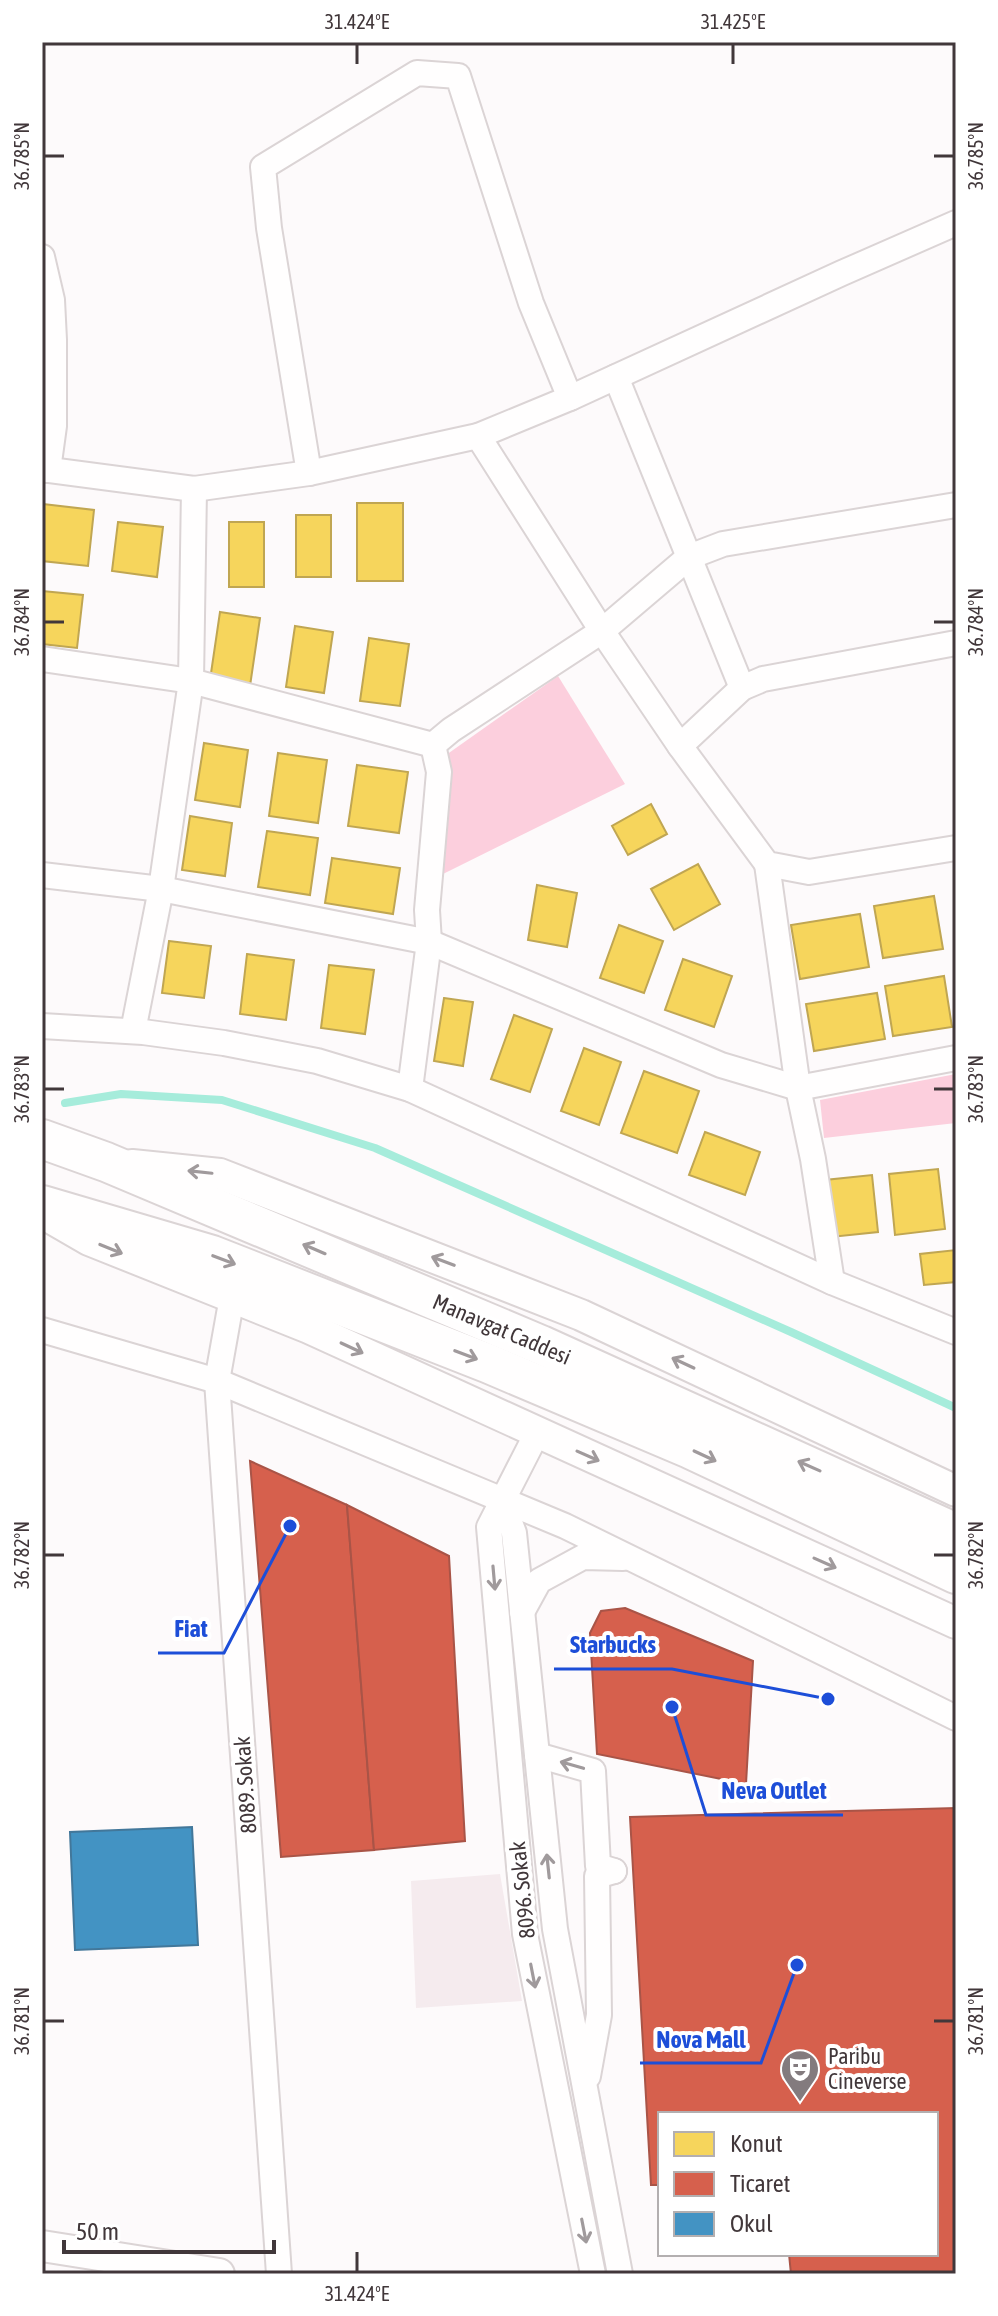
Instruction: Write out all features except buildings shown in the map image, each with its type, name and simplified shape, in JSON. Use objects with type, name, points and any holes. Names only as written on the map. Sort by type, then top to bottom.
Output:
[{"type":"highway","name":"Manavgat Caddesi","points":[[42,1139],[106,1162],[541,1345],[956,1533]]},
{"type":"highway","name":"Manavgat Caddesi","points":[[42,1205],[212,1255],[487,1363],[690,1449],[956,1574]]},
{"type":"street","points":[[309,473],[269,228],[263,167],[417,73],[458,76],[531,303],[570,398]]},
{"type":"street","points":[[42,257],[52,300],[54,340],[54,426],[45,470],[194,489],[309,473],[478,436],[570,398],[842,273],[953,234]]},
{"type":"street","points":[[616,377],[742,688]]},
{"type":"street","points":[[478,436],[602,631],[680,746],[767,864],[798,1088],[813,1159],[832,1282]]},
{"type":"street","points":[[133,1031],[161,889],[191,681],[194,489]]},
{"type":"street","points":[[433,745],[602,631],[689,557],[723,544],[956,505]]},
{"type":"street","points":[[680,746],[742,688],[763,679],[956,643]]},
{"type":"street","points":[[42,659],[191,681],[433,745]]},
{"type":"street","points":[[410,1089],[429,942],[427,910],[439,772],[433,745]]},
{"type":"street","points":[[767,864],[809,872],[956,848]]},
{"type":"street","points":[[42,875],[161,889],[429,942],[721,1065],[798,1088],[956,1058]]},
{"type":"street","points":[[42,1026],[133,1031],[224,1043],[317,1061],[410,1089],[832,1282],[956,1332]]},
{"type":"street","points":[[106,1162],[220,1174],[581,1315],[956,1491]]},
{"type":"street","points":[[42,1213],[89,1240],[309,1328],[956,1623]]},
{"type":"street","name":"8089. Sokak","points":[[232,1297],[217,1381],[279,2274]]},
{"type":"street","points":[[42,1330],[217,1381],[565,1526],[956,1718]]},
{"type":"street","name":"8096. Sokak","points":[[537,1433],[489,1527],[525,1934],[593,2274]]},
{"type":"street","name":"8096. Sokak","points":[[504,1502],[514,1533],[555,1929],[620,2274]]},
{"type":"street","points":[[522,1612],[539,1581],[583,1557],[632,1559]]},
{"type":"street","points":[[537,1755],[593,1771],[598,1866],[614,1871],[597,1876],[599,2015],[585,2090]]},
{"type":"street","points":[[42,2246],[219,2274]]},
{"type":"shaded area","points":[[558,676],[625,784],[443,874],[446,755]]},
{"type":"shaded area","points":[[956,1074],[956,1123],[824,1138],[820,1100]]},
{"type":"shaded area","points":[[500,1874],[522,2001],[416,2008],[411,1881]]},
{"type":"waterway","points":[[65,1103],[121,1094],[222,1100],[375,1148],[956,1408]]},
{"type":"place","name":"Fiat","points":[[290,1526]]},
{"type":"place","name":"Starbucks","points":[[828,1699]]},
{"type":"place","name":"Neva Outlet","points":[[672,1707]]},
{"type":"place","name":"Nova Mall","points":[[797,1965]]},
{"type":"place","name":"Paribu Cineverse","points":[[800,2103]]}]
